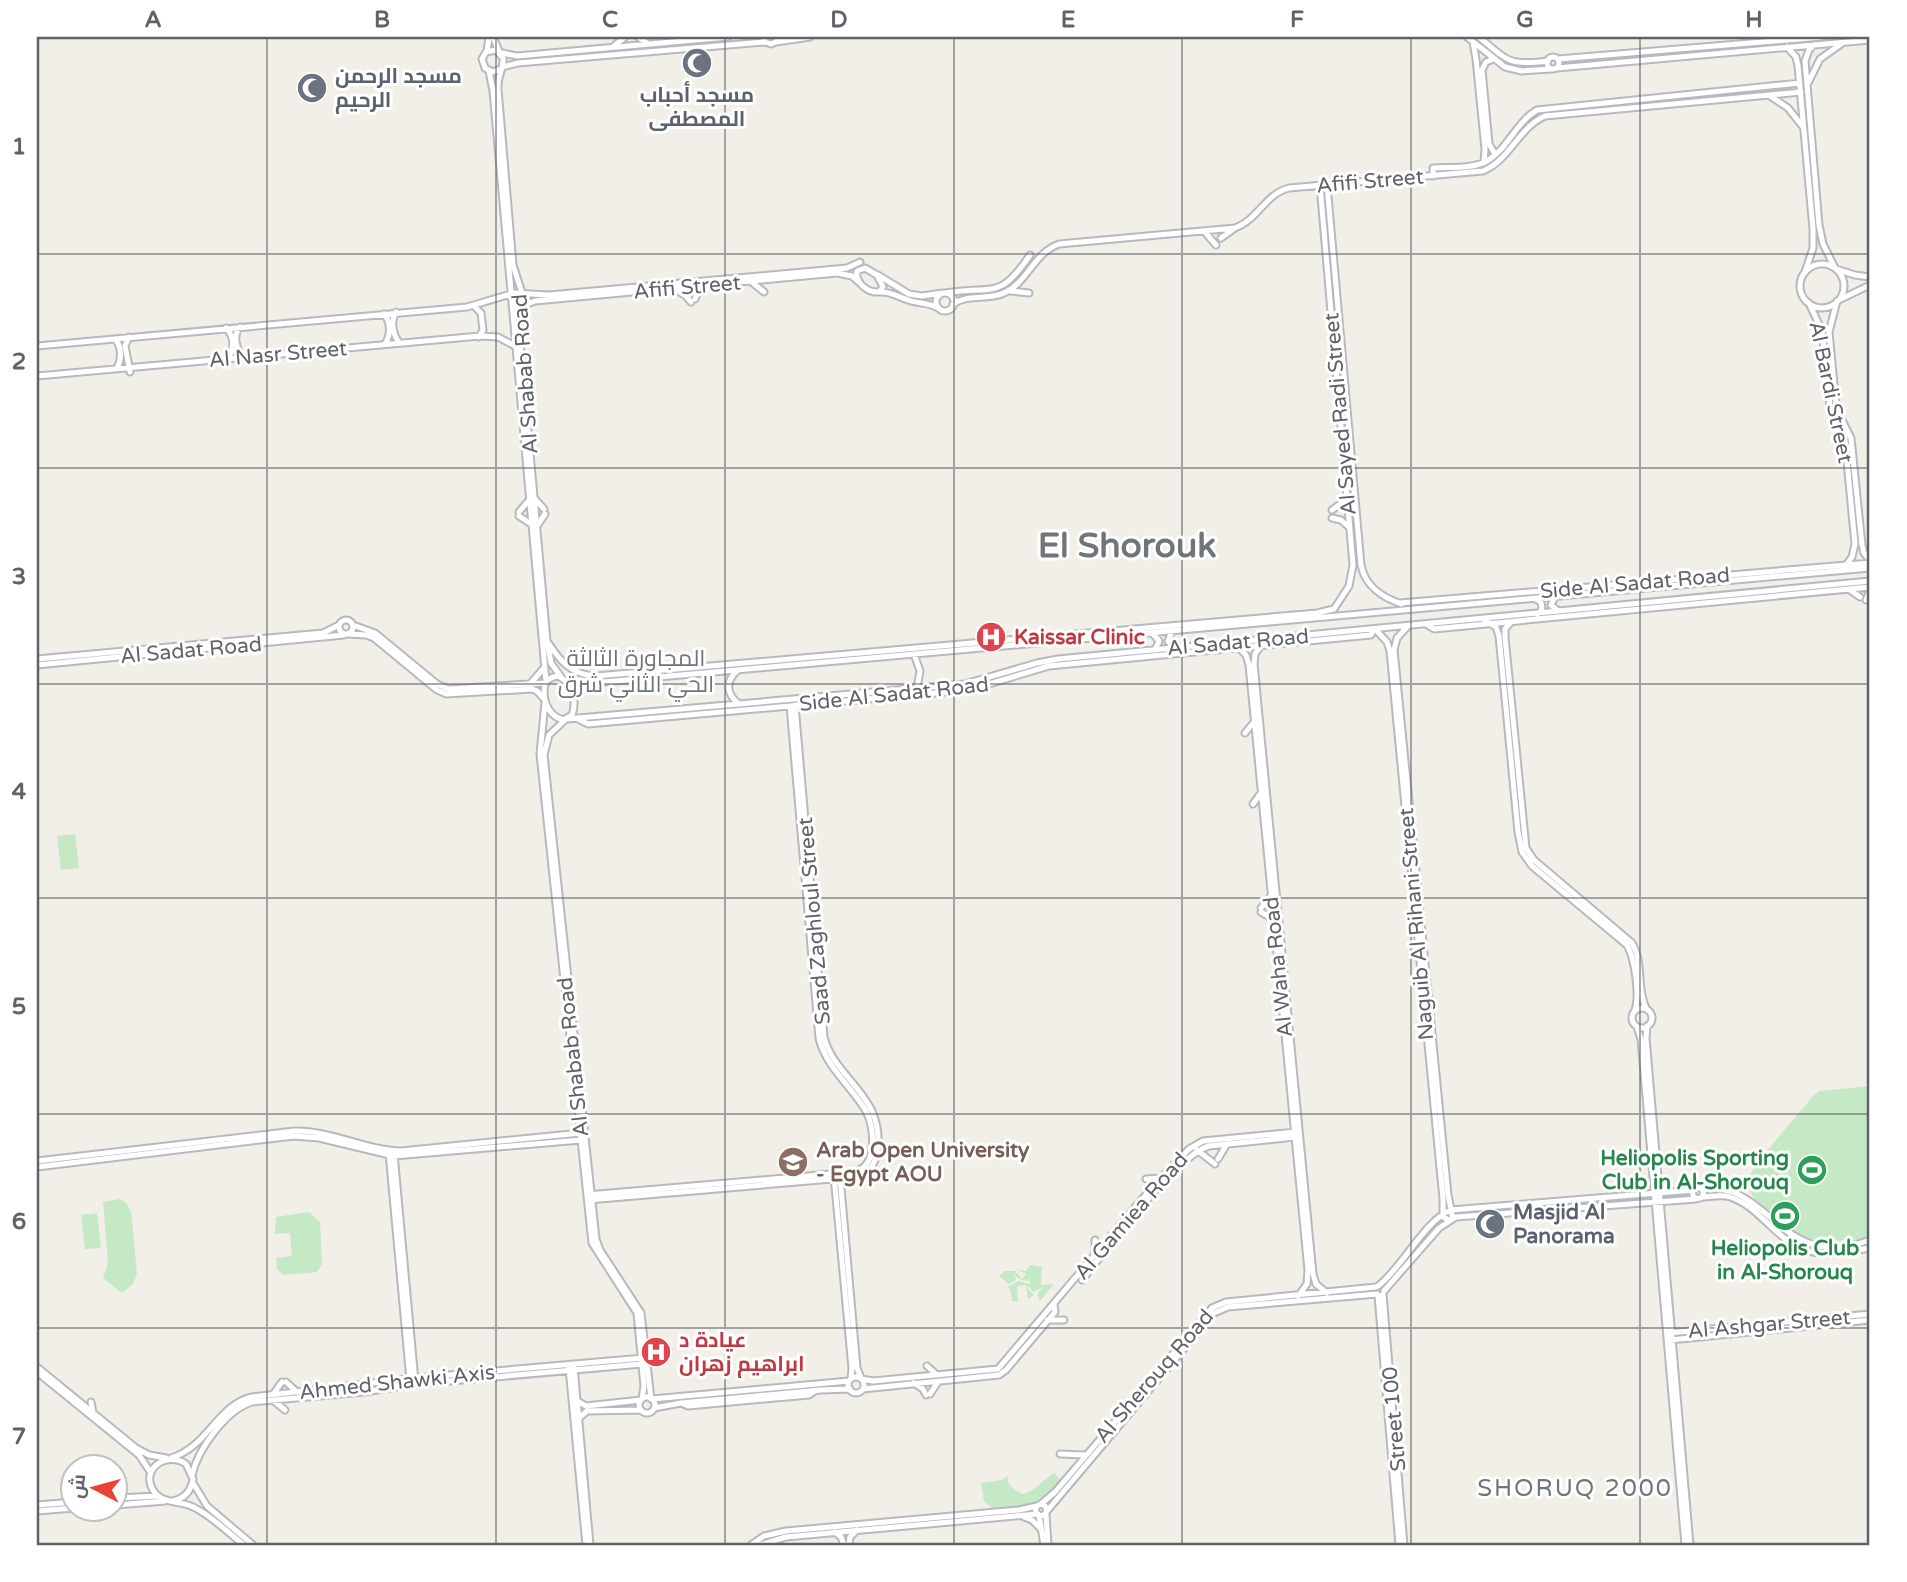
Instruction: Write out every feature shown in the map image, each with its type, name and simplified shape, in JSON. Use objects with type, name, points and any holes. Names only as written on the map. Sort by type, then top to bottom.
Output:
[{"type":"street","points":[[491,37],[503,58],[501,68]]},
{"type":"street","points":[[491,37],[482,64],[489,71],[517,59],[728,37]]},
{"type":"street","points":[[606,51],[625,37]]},
{"type":"street","points":[[638,37],[654,46]]},
{"type":"street","points":[[614,47],[746,39],[764,39],[771,44],[777,39],[810,37]]},
{"type":"street","points":[[1467,37],[1493,59],[1511,69],[1533,70],[1822,37]]},
{"type":"street","points":[[1479,37],[1511,62],[1522,64],[1548,61],[1552,57],[1645,57]]},
{"type":"street","points":[[1740,48],[1870,40]]},
{"type":"street","points":[[1473,42],[1484,137],[1484,162]]},
{"type":"street","points":[[1807,86],[1820,59],[1844,42]]},
{"type":"street","points":[[1804,128],[1800,83],[1802,66],[1814,45]]},
{"type":"street","points":[[1787,47],[1802,66],[1807,86],[1814,234],[1813,248],[1801,288],[1809,303],[1823,307],[1870,285]]},
{"type":"street","points":[[486,52],[492,50],[517,59]]},
{"type":"street","points":[[1493,59],[1486,62],[1482,70],[1489,144],[1495,154]]},
{"type":"street","points":[[1554,68],[1559,64],[1558,59]]},
{"type":"street","points":[[1572,59],[1573,67]]},
{"type":"street","points":[[1548,61],[1548,66],[1554,68]]},
{"type":"street","points":[[1533,70],[1536,66],[1534,62]]},
{"type":"street","name":"Al Shabab Road","points":[[501,68],[498,89],[513,265],[524,305],[519,331],[546,682]]},
{"type":"street","name":"Al Shabab Road","points":[[489,71],[532,498]]},
{"type":"street","name":"Afifi Street","points":[[1436,172],[1472,173],[1488,169],[1497,163],[1532,113],[1547,108],[1800,83]]},
{"type":"street","name":"Afifi Street","points":[[1221,238],[1248,222],[1277,193],[1289,188],[1436,172],[1484,162],[1536,120],[1550,115],[1801,92]]},
{"type":"street","points":[[1767,95],[1788,108],[1808,135],[1820,232],[1823,244],[1843,281],[1843,291],[1837,301]]},
{"type":"street","points":[[1328,200],[1338,184]]},
{"type":"street","name":"Al Sayed Radi Street","points":[[1320,185],[1352,577]]},
{"type":"street","name":"Al Sayed Radi Street","points":[[1327,185],[1363,573]]},
{"type":"street","points":[[1309,186],[1321,197]]},
{"type":"street","points":[[1007,292],[1045,251],[1061,244],[1235,228]]},
{"type":"street","points":[[1204,231],[1216,245]]},
{"type":"street","points":[[860,283],[856,275],[858,267],[865,268],[905,293],[914,295],[988,290],[1001,287],[1013,279],[1030,255]]},
{"type":"street","points":[[1805,272],[1817,264],[1826,264],[1855,275],[1870,277]]},
{"type":"street","name":"Afifi Street","points":[[512,304],[518,307],[534,299],[858,267]]},
{"type":"street","name":"Afifi Street","points":[[605,292],[673,289],[842,273],[852,276],[872,291],[879,292]]},
{"type":"street","points":[[877,275],[883,285],[879,292],[928,303],[942,311],[948,310],[962,299],[990,297],[1007,292],[1029,293]]},
{"type":"street","points":[[750,282],[765,292],[778,279]]},
{"type":"street","points":[[892,284],[889,288],[892,293]]},
{"type":"street","points":[[673,289],[693,300],[698,292],[708,286]]},
{"type":"street","points":[[944,293],[953,298],[953,304]]},
{"type":"street","points":[[938,308],[936,300],[944,293]]},
{"type":"street","name":"Afifi Street","points":[[512,294],[523,294],[534,299]]},
{"type":"street","name":"Al Nasr Street","points":[[37,346],[89,338],[114,339],[318,317],[474,306],[512,294]]},
{"type":"street","name":"Al Bardi Street","points":[[1830,378],[1829,332],[1837,301]]},
{"type":"street","name":"Al Bardi Street","points":[[1809,303],[1822,331],[1836,406],[1849,432],[1856,518],[1862,549],[1870,561]]},
{"type":"street","points":[[474,306],[481,311],[483,330],[479,338]]},
{"type":"street","points":[[396,312],[392,321],[399,343]]},
{"type":"street","points":[[384,314],[390,334],[385,344]]},
{"type":"street","points":[[240,327],[236,336],[242,358]]},
{"type":"street","points":[[226,328],[230,333],[232,347],[228,359]]},
{"type":"street","points":[[129,337],[125,346],[130,369]]},
{"type":"street","name":"Al Nasr Street","points":[[37,376],[479,338],[498,337],[516,347]]},
{"type":"street","points":[[114,339],[118,343],[121,357],[117,368]]},
{"type":"street","points":[[1332,510],[1343,502],[1347,495]]},
{"type":"street","points":[[532,498],[545,512],[534,526],[519,514],[532,498]]},
{"type":"street","points":[[1332,518],[1340,520],[1350,529]]},
{"type":"street","name":"Al Bardi Street","points":[[1846,565],[1855,548],[1856,518]]},
{"type":"street","name":"Al Shabab Road","points":[[534,526],[551,663],[564,679]]},
{"type":"street","name":"Side Al Sadat Road","points":[[1400,603],[1617,586],[1870,561]]},
{"type":"street","name":"Al Sadat Road","points":[[564,679],[593,683],[738,670],[768,664],[914,654],[1036,641],[1153,634],[1870,568]]},
{"type":"street","points":[[1795,576],[1804,569]]},
{"type":"street","points":[[1773,571],[1785,577]]},
{"type":"street","points":[[1294,621],[1305,614],[1334,609],[1347,591],[1352,577],[1358,578],[1363,573],[1377,592],[1417,610]]},
{"type":"street","name":"Al Sadat Road","points":[[566,719],[617,718],[766,701],[917,688],[950,688],[1047,661],[1596,607],[1804,591],[1870,581]]},
{"type":"street","points":[[1609,592],[1617,586]]},
{"type":"street","points":[[1579,589],[1588,593]]},
{"type":"street","points":[[1847,589],[1863,598],[1870,589]]},
{"type":"street","name":"Side Al Sadat Road","points":[[1426,624],[1434,629],[1804,591],[1870,589]]},
{"type":"street","points":[[1555,597],[1551,605],[1558,611]]},
{"type":"street","points":[[1535,598],[1542,605],[1537,614]]},
{"type":"street","points":[[1636,610],[1642,603]]},
{"type":"street","points":[[1596,607],[1608,612]]},
{"type":"street","points":[[1569,616],[1577,609]]},
{"type":"street","name":"Side Al Sadat Road","points":[[848,657],[1305,614]]},
{"type":"street","points":[[1483,619],[1491,624],[1502,638]]},
{"type":"street","points":[[346,620],[353,625],[353,630],[346,635],[339,631],[339,625],[346,620]]},
{"type":"street","points":[[1511,622],[1502,638],[1526,848],[1534,860],[1634,946],[1642,1004],[1652,1017],[1644,1031],[1688,1545]]},
{"type":"street","name":"Al Sadat Road","points":[[37,662],[298,637],[323,633],[339,625]]},
{"type":"street","name":"Al Sadat Road","points":[[353,625],[375,633],[442,687],[470,691],[532,689],[545,701]]},
{"type":"street","points":[[1392,650],[1401,633],[1409,626]]},
{"type":"street","name":"Side Al Sadat Road","points":[[617,718],[792,706],[950,688],[977,689],[1049,666],[1371,635],[1375,629]]},
{"type":"street","name":"Naguib Al Rihani Street","points":[[1375,629],[1392,650],[1444,1188],[1442,1215]]},
{"type":"street","points":[[1125,630],[1132,635]]},
{"type":"street","points":[[1172,632],[1168,641],[1174,648]]},
{"type":"street","points":[[1153,634],[1159,641],[1155,650]]},
{"type":"street","name":"Al Sadat Road","points":[[298,637],[366,635],[374,638],[441,692],[451,694],[546,682]]},
{"type":"street","points":[[547,641],[567,667],[579,673],[596,676],[673,668],[768,664]]},
{"type":"street","points":[[1231,643],[1239,647]]},
{"type":"street","points":[[968,644],[978,648]]},
{"type":"street","name":"Al Waha Road","points":[[1261,645],[1255,654],[1252,667],[1254,722],[1302,1191]]},
{"type":"street","name":"Al Waha Road","points":[[1239,647],[1252,667],[1310,1270],[1307,1284],[1298,1296]]},
{"type":"street","points":[[914,654],[920,671],[917,688]]},
{"type":"street","points":[[530,684],[539,676],[545,665]]},
{"type":"street","points":[[673,668],[681,675]]},
{"type":"street","points":[[738,670],[728,686],[731,697],[739,704]]},
{"type":"street","points":[[1007,679],[1009,672]]},
{"type":"street","points":[[593,683],[596,676]]},
{"type":"street","points":[[553,677],[564,679],[572,690],[574,705],[573,713],[566,719],[556,718],[545,701],[546,682],[553,677]]},
{"type":"street","points":[[817,703],[823,697]]},
{"type":"street","name":"Al Shabab Road","points":[[545,701],[540,754],[583,1136]]},
{"type":"street","points":[[766,701],[775,707]]},
{"type":"street","name":"Saad Zaghloul Street","points":[[590,1198],[856,1177],[872,1168],[876,1159],[874,1118],[829,1050],[824,1037],[792,706]]},
{"type":"street","name":"Al Shabab Road","points":[[566,719],[549,735],[544,755],[593,1247],[636,1313],[652,1399]]},
{"type":"street","points":[[1254,722],[1244,734],[1256,743]]},
{"type":"street","points":[[1261,793],[1253,806],[1264,816]]},
{"type":"street","points":[[1271,896],[1261,910],[1274,920]]},
{"type":"street","points":[[1642,1004],[1631,1019],[1644,1031]]},
{"type":"street","points":[[1293,1120],[1281,1136],[1296,1152]]},
{"type":"street","points":[[37,1164],[76,1164],[301,1131],[321,1133],[392,1153]]},
{"type":"street","name":"Al Gamiea Road","points":[[939,1378],[1000,1367],[1155,1192],[1197,1150],[1297,1134]]},
{"type":"street","points":[[37,1164],[294,1136],[318,1138],[345,1147],[392,1153],[583,1136]]},
{"type":"street","name":"Al Gamiea Road","points":[[1079,1278],[1095,1254],[1160,1178],[1192,1147],[1203,1141],[1281,1136]]},
{"type":"street","points":[[1197,1150],[1217,1161],[1227,1144]]},
{"type":"street","points":[[392,1153],[413,1381]]},
{"type":"street","points":[[579,1418],[586,1408],[642,1399],[816,1390],[850,1389],[857,1392],[863,1389],[857,1368],[837,1178]]},
{"type":"street","points":[[837,1178],[852,1368],[850,1389]]},
{"type":"street","points":[[1146,1179],[1160,1178]]},
{"type":"street","name":"Naguib Al Rihani Street","points":[[1444,1188],[1451,1210],[1451,1220]]},
{"type":"street","points":[[1379,1291],[1442,1215],[1451,1210],[1501,1209],[1659,1197],[1699,1188],[1703,1193]]},
{"type":"street","points":[[1659,1197],[1696,1199],[1703,1193],[1723,1189],[1736,1192],[1799,1248],[1820,1253],[1870,1248]]},
{"type":"street","points":[[1694,1190],[1696,1199]]},
{"type":"street","points":[[1659,1197],[1662,1210],[1662,1250]]},
{"type":"street","points":[[1662,1210],[1675,1199]]},
{"type":"street","points":[[1379,1291],[1439,1228],[1464,1215],[1501,1209]]},
{"type":"street","points":[[1442,1215],[1451,1220]]},
{"type":"street","points":[[1784,1233],[1818,1246],[1870,1240]]},
{"type":"street","points":[[1095,1254],[1096,1239],[1110,1237]]},
{"type":"street","name":"Al Waha Road","points":[[1310,1270],[1317,1284],[1326,1293]]},
{"type":"street","name":"Al Sherouq Road","points":[[1047,1512],[1201,1318],[1215,1306],[1226,1302],[1379,1291]]},
{"type":"street","name":"Al Sherouq Road","points":[[1039,1505],[1206,1320],[1223,1309],[1379,1291]]},
{"type":"street","name":"Street 100","points":[[1379,1291],[1402,1545]]},
{"type":"street","name":"Al Gamiea Road","points":[[862,1379],[914,1380],[995,1376],[1003,1373],[1055,1312],[1054,1304]]},
{"type":"street","name":"Al Ashgar Street","points":[[1669,1337],[1870,1314]]},
{"type":"street","points":[[1048,1320],[1064,1320]]},
{"type":"street","name":"Al Ashgar Street","points":[[1786,1325],[1870,1320]]},
{"type":"street","name":"Al Shabab Road","points":[[642,1399],[643,1361]]},
{"type":"street","name":"Ahmed Shawki Axis","points":[[192,1479],[198,1455],[234,1411],[247,1404],[271,1398],[413,1381],[643,1361]]},
{"type":"street","points":[[37,1367],[136,1448],[149,1455],[186,1464],[207,1506],[253,1545]]},
{"type":"street","points":[[571,1367],[590,1543]]},
{"type":"street","points":[[926,1367],[939,1378],[928,1394],[914,1380],[926,1367]]},
{"type":"street","points":[[37,1372],[139,1455],[151,1473]]},
{"type":"street","points":[[577,1401],[586,1408],[641,1410],[647,1413],[654,1408],[681,1403],[850,1380],[855,1377],[862,1379]]},
{"type":"street","name":"Al Gamiea Road","points":[[863,1389],[914,1380]]},
{"type":"street","points":[[284,1382],[298,1395],[286,1410],[271,1398],[284,1382]]},
{"type":"street","points":[[681,1403],[688,1406],[806,1395],[816,1390]]},
{"type":"street","points":[[574,1392],[584,1452],[590,1543]]},
{"type":"street","name":"Ahmed Shawki Axis","points":[[170,1458],[194,1447],[235,1403],[252,1397],[271,1398]]},
{"type":"street","points":[[641,1410],[639,1405],[642,1399]]},
{"type":"street","points":[[652,1399],[654,1408]]},
{"type":"street","points":[[77,1400],[90,1401],[93,1413]]},
{"type":"street","points":[[1060,1454],[1085,1455]]},
{"type":"street","points":[[158,1496],[152,1489],[151,1473],[160,1461],[170,1458]]},
{"type":"street","points":[[130,1504],[169,1501],[187,1494],[192,1479]]},
{"type":"street","points":[[139,1496],[150,1480]]},
{"type":"street","points":[[130,1497],[158,1496],[204,1513],[244,1545]]},
{"type":"street","points":[[37,1505],[60,1503]]},
{"type":"street","points":[[1039,1505],[1036,1510],[1046,1545]]},
{"type":"street","points":[[760,1545],[778,1538],[1039,1505],[1046,1506],[1046,1545]]},
{"type":"street","points":[[37,1511],[60,1509]]},
{"type":"street","points":[[751,1545],[764,1536],[782,1531],[1039,1515],[1047,1512]]},
{"type":"street","points":[[1021,1516],[1035,1522],[1042,1532]]},
{"type":"street","points":[[846,1545],[857,1530]]},
{"type":"street","points":[[835,1532],[846,1545]]},
{"type":"green space","points":[[75,834],[79,868],[61,870],[57,836]]},
{"type":"green space","name":"Heliopolis Sporting Club in Al-Shorouq","points":[[1870,1086],[1870,1235],[1824,1243],[1796,1234],[1755,1200],[1749,1190],[1749,1177],[1756,1164],[1814,1095],[1820,1091]]},
{"type":"green space","points":[[120,1199],[131,1211],[137,1273],[133,1284],[122,1293],[103,1278],[108,1263],[103,1202]]},
{"type":"green space","points":[[309,1212],[320,1222],[322,1265],[317,1272],[284,1275],[277,1270],[276,1258],[292,1256],[290,1233],[275,1234],[276,1217]]},
{"type":"green space","points":[[97,1213],[101,1248],[85,1249],[81,1215]]},
{"type":"green space","points":[[1030,1265],[1042,1267],[1041,1285],[1054,1284],[1040,1301],[1037,1294],[1043,1287],[1033,1292],[1028,1285],[1034,1295],[1028,1299],[1026,1285],[1017,1286],[1018,1301],[1012,1301],[1008,1287],[1018,1281],[1030,1284],[1029,1274],[1029,1281],[1020,1279],[1014,1273],[1016,1280],[1009,1284],[999,1276],[1004,1271],[1015,1271],[1022,1279],[1026,1274],[1016,1269],[1026,1271]]},
{"type":"green space","points":[[1054,1473],[1061,1481],[1046,1496],[1031,1504],[994,1510],[984,1501],[981,1483],[1002,1480],[1008,1476],[1012,1487],[1023,1494]]},
{"type":"place","name":"مسجد أحباب المصطفى","points":[[697,63]]},
{"type":"place","name":"مسجد الرحمن الرحيم","points":[[312,88]]},
{"type":"place","name":"Kaissar Clinic","points":[[991,637]]},
{"type":"place","name":"Arab Open University - Egypt AOU","points":[[793,1162]]},
{"type":"place","name":"Heliopolis Sporting Club in Al-Shorouq","points":[[1812,1170]]},
{"type":"place","name":"Heliopolis Club in Al-Shorouq","points":[[1785,1216]]},
{"type":"place","name":"Masjid Al Panorama","points":[[1490,1224]]},
{"type":"place","name":"عيادة د ابراهيم زهران","points":[[656,1352]]},
{"type":"district","name":"El Shorouk","points":[[1127,545]]},
{"type":"district","name":"المجاورة الثالثة الحي الثاني شرق","points":[[636,671]]},
{"type":"district","name":"SHORUQ 2000","points":[[1575,1488]]}]
